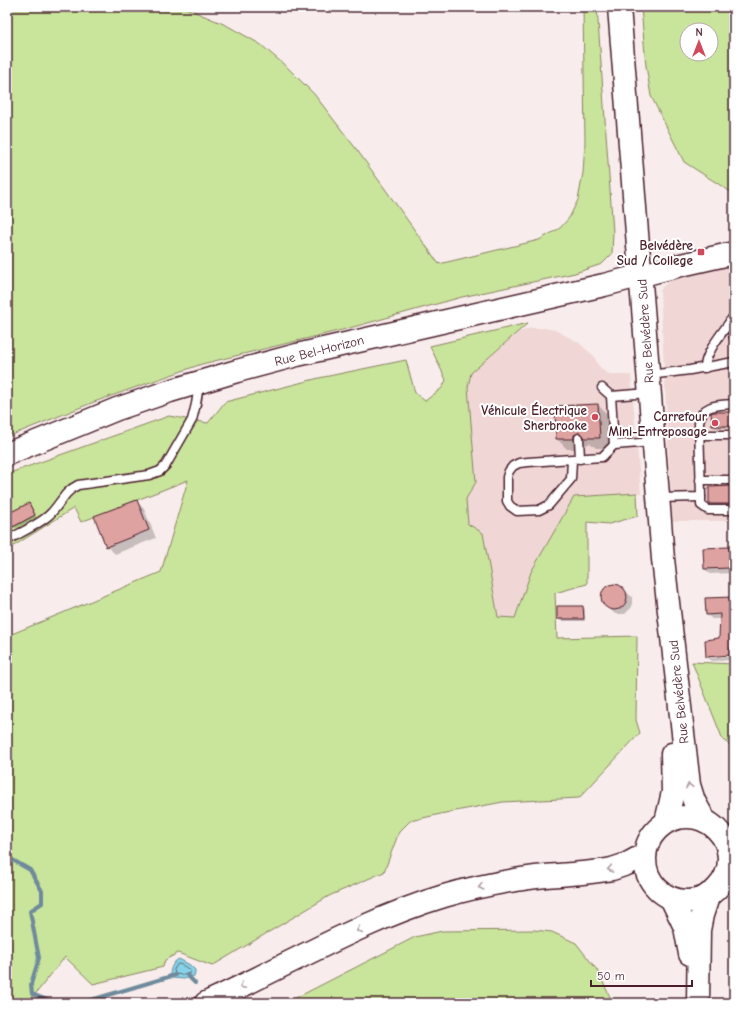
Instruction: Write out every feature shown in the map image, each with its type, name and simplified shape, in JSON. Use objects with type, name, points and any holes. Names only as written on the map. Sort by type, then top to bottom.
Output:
[{"type":"main road","name":"Rue Belvédère Sud","points":[[619,7],[663,559],[689,785],[694,801],[706,821]]},
{"type":"main road","name":"Rue Bel-Horizon","points":[[7,454],[117,409],[200,382],[297,355],[734,253]]},
{"type":"main road","name":"Rue Belvédère Sud","points":[[663,559],[673,778],[672,800],[666,822]]},
{"type":"main road","points":[[676,818],[696,818],[706,821],[720,833],[731,851],[726,873],[720,885],[709,894],[691,900],[671,898],[658,890],[649,878],[646,869],[645,854],[647,844],[658,828],[666,822],[676,818]]},
{"type":"main road","points":[[206,1003],[374,922],[435,899],[483,886],[514,880],[612,869],[631,863],[645,854]]},
{"type":"main road","points":[[698,999],[699,930],[709,894]]},
{"type":"main road","points":[[671,898],[685,927],[698,999]]},
{"type":"lane","points":[[704,368],[704,363],[708,355],[732,318]]},
{"type":"lane","points":[[732,318],[734,336]]},
{"type":"lane","points":[[611,396],[704,368],[734,362]]},
{"type":"lane","points":[[7,540],[48,516],[56,508],[66,492],[78,485],[149,475],[160,471],[166,465],[192,420],[200,382]]},
{"type":"lane","points":[[602,388],[611,396],[614,445]]},
{"type":"lane","points":[[734,404],[712,406],[705,410],[700,419],[699,435],[701,505],[708,510],[734,510]]},
{"type":"lane","points":[[699,435],[734,434]]},
{"type":"lane","points":[[579,438],[576,459],[571,479],[550,505],[535,511],[517,511],[510,506],[507,498],[506,477],[514,466],[523,463],[576,459],[602,457],[614,445],[654,442]]},
{"type":"lane","points":[[700,480],[734,480]]},
{"type":"lane","points":[[658,498],[701,497]]},
{"type":"shaded area","points":[[734,264],[734,521],[672,521],[660,292],[662,287],[672,279]]},
{"type":"shaded area","points":[[531,328],[555,330],[578,342],[594,356],[598,365],[604,371],[611,375],[631,375],[641,493],[574,497],[531,572],[515,618],[498,617],[483,533],[468,524],[466,499],[476,482],[468,387],[471,373],[518,332]]},
{"type":"green space","points":[[7,7],[183,7],[226,25],[260,44],[288,68],[314,94],[357,150],[439,264],[539,240],[560,228],[569,218],[578,200],[583,173],[585,142],[583,7],[597,7],[613,232],[612,254],[602,264],[575,273],[462,297],[346,329],[202,364],[94,402],[7,437]]},
{"type":"green space","points":[[641,7],[710,7],[734,10],[734,194],[684,162],[651,96],[646,66]]},
{"type":"green space","points":[[528,323],[471,373],[468,387],[476,482],[466,499],[468,524],[483,533],[498,617],[515,618],[531,572],[574,497],[637,493],[638,516],[609,524],[587,522],[587,584],[555,593],[557,638],[637,636],[636,720],[640,733],[579,798],[503,802],[410,821],[399,832],[384,872],[329,896],[212,966],[178,953],[165,960],[163,967],[93,984],[65,957],[33,997],[20,1003],[7,1003],[7,636],[161,572],[188,480],[81,522],[74,508],[7,550],[7,516],[13,527],[35,515],[29,503],[7,514],[7,474],[169,416],[208,423],[225,402],[319,378],[406,360],[415,393],[425,401],[442,388],[446,380],[430,346]]},
{"type":"green space","points":[[692,662],[734,664],[734,748],[723,740]]},
{"type":"green space","points":[[534,930],[552,932],[576,943],[597,970],[613,1003],[286,1003],[415,937],[442,931]]},
{"type":"water","points":[[179,959],[190,965],[195,970],[194,976],[184,979],[171,978],[170,974],[172,966]]},
{"type":"building","points":[[598,404],[600,438],[585,438],[579,433],[574,435],[574,439],[556,439],[555,406]]},
{"type":"building","points":[[734,412],[734,426],[712,426],[711,413]]},
{"type":"building","points":[[734,486],[734,504],[709,504],[709,487]]},
{"type":"building","points":[[137,500],[149,530],[106,547],[94,516]]},
{"type":"building","points":[[29,503],[35,515],[13,527],[7,514]]},
{"type":"building","points":[[729,547],[729,549],[733,549],[733,561],[729,561],[729,568],[704,569],[703,548]]},
{"type":"building","points":[[614,584],[623,588],[627,597],[623,606],[614,610],[605,606],[601,597],[605,588]]},
{"type":"building","points":[[733,597],[734,647],[730,648],[730,655],[706,657],[705,640],[719,638],[720,614],[706,615],[705,598]]},
{"type":"building","points":[[557,606],[583,606],[584,619],[557,619]]},
{"type":"waterway","points":[[7,859],[11,859],[30,870],[42,891],[42,903],[30,911],[39,958],[31,984],[32,994],[55,1003]]},
{"type":"waterway","points":[[81,1003],[175,975]]},
{"type":"waterway","points":[[187,975],[195,983]]},
{"type":"place","name":"Belvédère Sud / College","points":[[701,252]]},
{"type":"place","name":"Véhicule Électrique Sherbrooke","points":[[595,417]]},
{"type":"place","name":"Carrefour Mini-Entreposage","points":[[715,423]]}]
